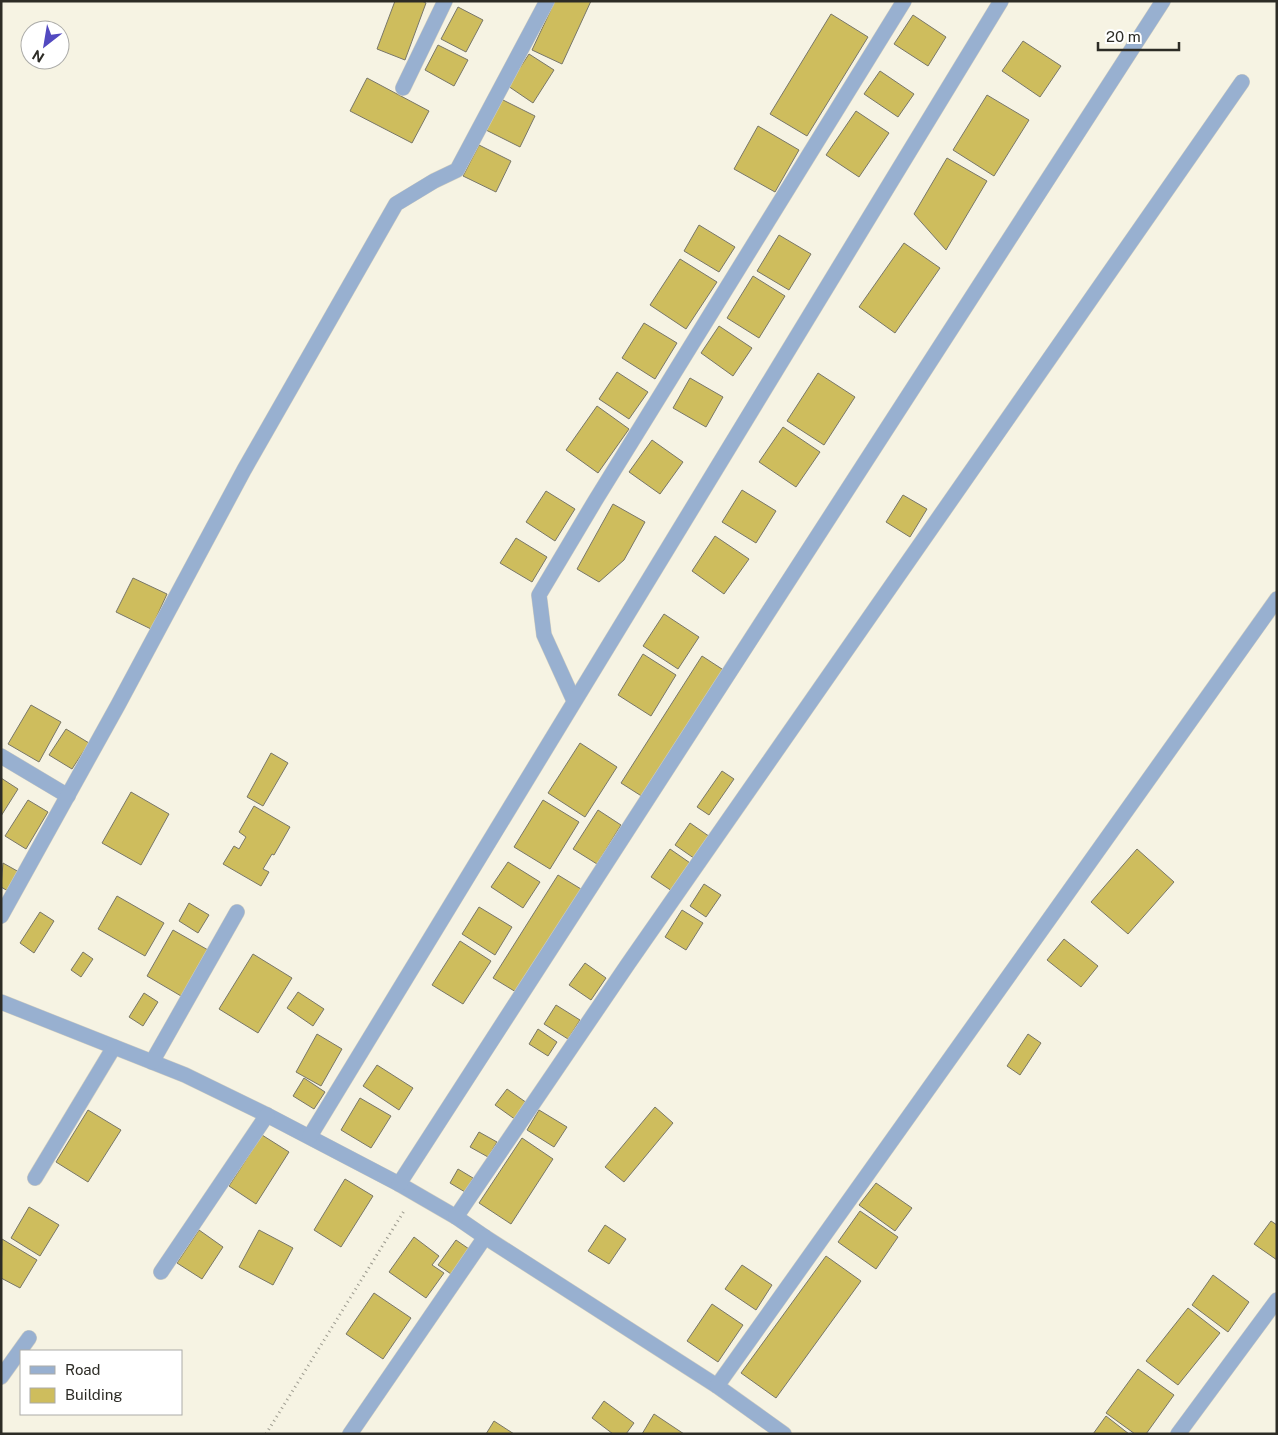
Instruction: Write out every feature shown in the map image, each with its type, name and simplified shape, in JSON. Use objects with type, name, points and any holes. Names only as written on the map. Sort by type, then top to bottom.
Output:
[{"type":"street","points":[[403,88],[445,1]]},
{"type":"street","points":[[1,916],[244,470],[396,204],[434,181],[457,170],[547,1]]},
{"type":"street","points":[[574,701],[544,635],[539,595],[595,501],[904,1]]},
{"type":"street","points":[[310,1136],[1002,1]]},
{"type":"street","points":[[399,1184],[1163,1]]},
{"type":"street","points":[[456,1217],[667,908],[1242,82]]},
{"type":"street","points":[[716,1386],[1277,599]]},
{"type":"street","points":[[1,756],[68,796]]},
{"type":"street","points":[[152,1062],[237,912]]},
{"type":"street","points":[[1,1002],[184,1075],[310,1136],[399,1184],[456,1217],[716,1386],[784,1434]]},
{"type":"street","points":[[35,1178],[114,1046]]},
{"type":"street","points":[[161,1272],[267,1115]]},
{"type":"street","points":[[350,1434],[485,1237]]},
{"type":"street","points":[[1178,1434],[1277,1300]]},
{"type":"street","points":[[20,1350],[29,1338]]},
{"type":"street","points":[[1,1377],[20,1351]]},
{"type":"path","points":[[266,1434],[415,1193]]},
{"type":"building","points":[[395,1],[422,1],[426,3],[405,60],[377,49]]},
{"type":"building","points":[[555,1],[591,1],[562,64],[532,50]]},
{"type":"building","points":[[458,7],[483,20],[466,52],[441,39]]},
{"type":"building","points":[[831,14],[868,37],[807,136],[770,114]]},
{"type":"building","points":[[913,15],[946,37],[928,66],[894,44]]},
{"type":"building","points":[[1023,41],[1061,66],[1040,97],[1002,71]]},
{"type":"building","points":[[438,45],[468,60],[454,86],[425,70]]},
{"type":"building","points":[[529,54],[554,70],[533,103],[508,86]]},
{"type":"building","points":[[880,71],[914,94],[898,117],[864,94]]},
{"type":"building","points":[[367,78],[429,111],[412,143],[350,111]]},
{"type":"building","points":[[987,95],[1029,120],[994,176],[953,150]]},
{"type":"building","points":[[501,99],[535,116],[520,147],[486,130]]},
{"type":"building","points":[[856,111],[889,133],[859,177],[826,155]]},
{"type":"building","points":[[758,126],[799,150],[775,192],[734,169]]},
{"type":"building","points":[[479,145],[511,161],[496,192],[463,176]]},
{"type":"building","points":[[947,158],[987,181],[946,250],[914,214]]},
{"type":"building","points":[[699,225],[735,247],[719,272],[684,251]]},
{"type":"building","points":[[779,235],[811,254],[789,290],[757,271]]},
{"type":"building","points":[[904,243],[940,268],[895,333],[859,307]]},
{"type":"building","points":[[680,259],[717,282],[686,329],[650,305]]},
{"type":"building","points":[[753,276],[785,296],[759,338],[727,318]]},
{"type":"building","points":[[644,323],[677,343],[655,379],[622,358]]},
{"type":"building","points":[[719,326],[752,348],[733,376],[701,353]]},
{"type":"building","points":[[617,372],[648,392],[629,419],[599,399]]},
{"type":"building","points":[[818,373],[855,397],[824,445],[787,421]]},
{"type":"building","points":[[690,378],[723,397],[706,427],[673,408]]},
{"type":"building","points":[[597,406],[629,429],[598,473],[566,450]]},
{"type":"building","points":[[783,427],[820,452],[796,487],[759,462]]},
{"type":"building","points":[[652,440],[683,462],[660,494],[629,472]]},
{"type":"building","points":[[742,490],[776,511],[756,543],[722,522]]},
{"type":"building","points":[[546,491],[575,509],[555,541],[526,522]]},
{"type":"building","points":[[903,495],[927,509],[910,537],[886,522]]},
{"type":"building","points":[[613,504],[645,522],[624,560],[599,582],[577,569]]},
{"type":"building","points":[[715,536],[749,559],[724,594],[692,571]]},
{"type":"building","points":[[516,538],[547,557],[532,582],[500,563]]},
{"type":"building","points":[[133,578],[167,594],[151,629],[116,612]]},
{"type":"building","points":[[664,614],[699,637],[678,669],[643,646]]},
{"type":"building","points":[[643,654],[676,675],[651,716],[618,695]]},
{"type":"building","points":[[702,656],[725,671],[643,797],[621,783]]},
{"type":"building","points":[[31,705],[61,722],[39,762],[8,744]]},
{"type":"building","points":[[66,729],[89,743],[72,769],[49,755]]},
{"type":"building","points":[[580,743],[617,767],[585,817],[548,793]]},
{"type":"building","points":[[271,753],[288,763],[263,806],[247,797]]},
{"type":"building","points":[[722,771],[734,779],[709,815],[697,807]]},
{"type":"building","points":[[1,778],[18,789],[1,816]]},
{"type":"building","points":[[131,792],[169,814],[141,865],[102,843]]},
{"type":"building","points":[[28,800],[48,812],[26,849],[5,836]]},
{"type":"building","points":[[543,800],[579,822],[550,869],[514,847]]},
{"type":"building","points":[[254,806],[290,827],[274,855],[272,854],[263,869],[269,872],[261,886],[223,864],[234,846],[239,849],[246,837],[239,832]]},
{"type":"building","points":[[598,810],[621,825],[597,864],[573,849]]},
{"type":"building","points":[[690,823],[713,839],[698,861],[675,845]]},
{"type":"building","points":[[670,849],[693,865],[675,893],[651,877]]},
{"type":"building","points":[[1137,849],[1174,882],[1128,934],[1091,902]]},
{"type":"building","points":[[508,862],[540,882],[523,908],[491,887]]},
{"type":"building","points":[[3,863],[19,872],[8,891],[1,887]]},
{"type":"building","points":[[558,875],[581,889],[516,992],[493,978]]},
{"type":"building","points":[[704,884],[721,895],[706,917],[690,906]]},
{"type":"building","points":[[117,896],[164,923],[145,956],[98,929]]},
{"type":"building","points":[[189,903],[209,915],[198,933],[179,921]]},
{"type":"building","points":[[479,907],[512,927],[495,955],[462,934]]},
{"type":"building","points":[[682,910],[703,923],[686,950],[665,937]]},
{"type":"building","points":[[40,912],[54,921],[34,953],[20,943]]},
{"type":"building","points":[[173,930],[208,950],[181,996],[147,976]]},
{"type":"building","points":[[1064,939],[1098,966],[1081,987],[1047,960]]},
{"type":"building","points":[[460,941],[491,961],[463,1004],[432,985]]},
{"type":"building","points":[[83,952],[93,959],[81,977],[71,970]]},
{"type":"building","points":[[253,954],[292,978],[258,1033],[219,1009]]},
{"type":"building","points":[[585,963],[606,978],[591,1000],[569,985]]},
{"type":"building","points":[[298,992],[324,1009],[313,1026],[287,1008]]},
{"type":"building","points":[[144,993],[158,1002],[143,1026],[129,1017]]},
{"type":"building","points":[[556,1005],[580,1020],[568,1039],[544,1024]]},
{"type":"building","points":[[538,1029],[557,1042],[548,1056],[529,1044]]},
{"type":"building","points":[[317,1034],[342,1049],[321,1086],[296,1072]]},
{"type":"building","points":[[1028,1034],[1041,1043],[1020,1075],[1007,1066]]},
{"type":"building","points":[[377,1065],[413,1088],[399,1110],[363,1086]]},
{"type":"building","points":[[304,1078],[325,1092],[314,1109],[293,1096]]},
{"type":"building","points":[[507,1089],[527,1103],[516,1120],[495,1105]]},
{"type":"building","points":[[360,1098],[391,1116],[371,1148],[341,1130]]},
{"type":"building","points":[[655,1107],[673,1123],[624,1182],[605,1167]]},
{"type":"building","points":[[88,1110],[121,1130],[88,1182],[56,1162]]},
{"type":"building","points":[[539,1110],[567,1127],[554,1147],[527,1130]]},
{"type":"building","points":[[479,1132],[497,1142],[488,1157],[470,1147]]},
{"type":"building","points":[[262,1135],[289,1152],[256,1204],[229,1186]]},
{"type":"building","points":[[522,1138],[553,1159],[511,1224],[479,1203]]},
{"type":"building","points":[[458,1169],[473,1178],[465,1192],[450,1183]]},
{"type":"building","points":[[345,1179],[373,1196],[341,1247],[314,1230]]},
{"type":"building","points":[[876,1183],[912,1208],[895,1231],[859,1205]]},
{"type":"building","points":[[29,1207],[59,1225],[40,1256],[11,1238]]},
{"type":"building","points":[[860,1211],[898,1237],[876,1269],[838,1242]]},
{"type":"building","points":[[1271,1221],[1277,1225],[1277,1260],[1254,1244]]},
{"type":"building","points":[[605,1225],[626,1239],[609,1264],[588,1251]]},
{"type":"building","points":[[199,1230],[223,1247],[202,1279],[177,1263]]},
{"type":"building","points":[[259,1230],[293,1248],[273,1285],[239,1267]]},
{"type":"building","points":[[414,1237],[439,1256],[432,1265],[444,1273],[426,1298],[389,1272]]},
{"type":"building","points":[[2,1239],[37,1260],[20,1288],[1,1278]]},
{"type":"building","points":[[456,1240],[469,1249],[451,1274],[438,1265]]},
{"type":"building","points":[[826,1256],[861,1281],[776,1398],[741,1373]]},
{"type":"building","points":[[742,1265],[772,1285],[756,1310],[725,1289]]},
{"type":"building","points":[[1213,1275],[1249,1302],[1228,1332],[1192,1305]]},
{"type":"building","points":[[374,1293],[411,1318],[383,1359],[346,1334]]},
{"type":"building","points":[[712,1304],[743,1325],[718,1362],[687,1341]]},
{"type":"building","points":[[1188,1308],[1220,1333],[1178,1385],[1146,1361]]},
{"type":"building","points":[[1138,1369],[1174,1395],[1146,1434],[1135,1434],[1106,1413]]},
{"type":"building","points":[[604,1401],[634,1423],[626,1434],[613,1434],[592,1418]]},
{"type":"building","points":[[654,1414],[684,1434],[642,1434]]},
{"type":"building","points":[[1106,1416],[1129,1434],[1093,1434]]},
{"type":"building","points":[[494,1421],[514,1434],[486,1434]]}]
